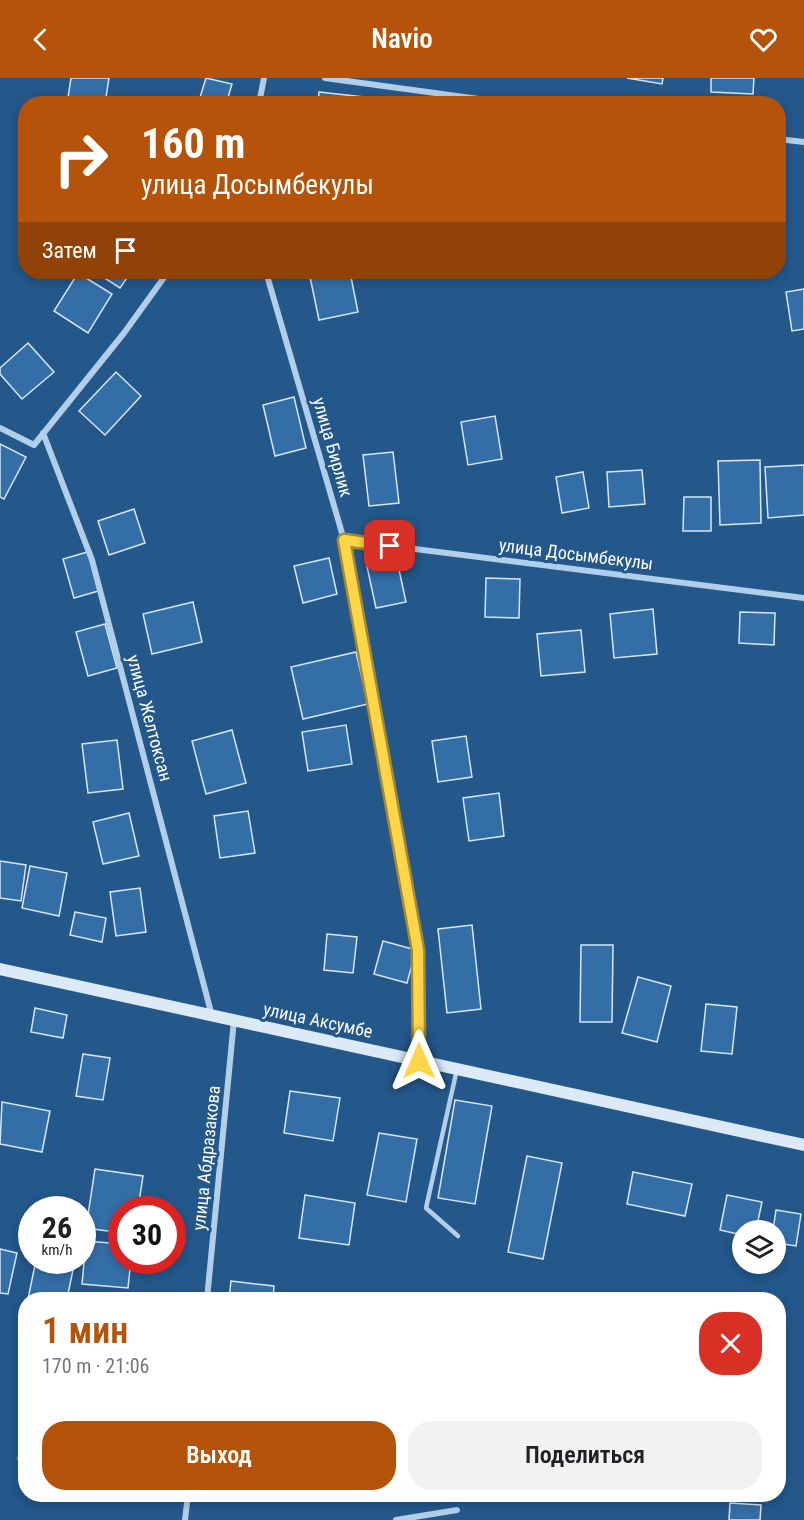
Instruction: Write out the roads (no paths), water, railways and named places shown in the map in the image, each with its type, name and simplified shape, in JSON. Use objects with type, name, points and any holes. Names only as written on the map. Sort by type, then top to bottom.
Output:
[{"type":"main road","name":"улица Аксумбе","points":[[0,969],[804,1145]]},
{"type":"street","points":[[261,96],[264,78]]},
{"type":"street","points":[[325,78],[457,96]]},
{"type":"street","points":[[786,140],[804,142]]},
{"type":"street","points":[[0,428],[33,445],[124,333],[163,279]]},
{"type":"street","name":"улица Бирлик","points":[[268,279],[344,540],[418,950],[419,1061]]},
{"type":"street","name":"улица Желтоксан","points":[[43,433],[92,560],[212,1016]]},
{"type":"street","name":"улица Досымбекулы","points":[[344,540],[804,598]]},
{"type":"street","name":"улица Абдразакова","points":[[208,1292],[234,1020]]},
{"type":"street","points":[[185,1520],[187,1502]]},
{"type":"street","points":[[396,1520],[457,1510]]},
{"type":"lane","points":[[457,1069],[426,1208],[458,1236]]}]
